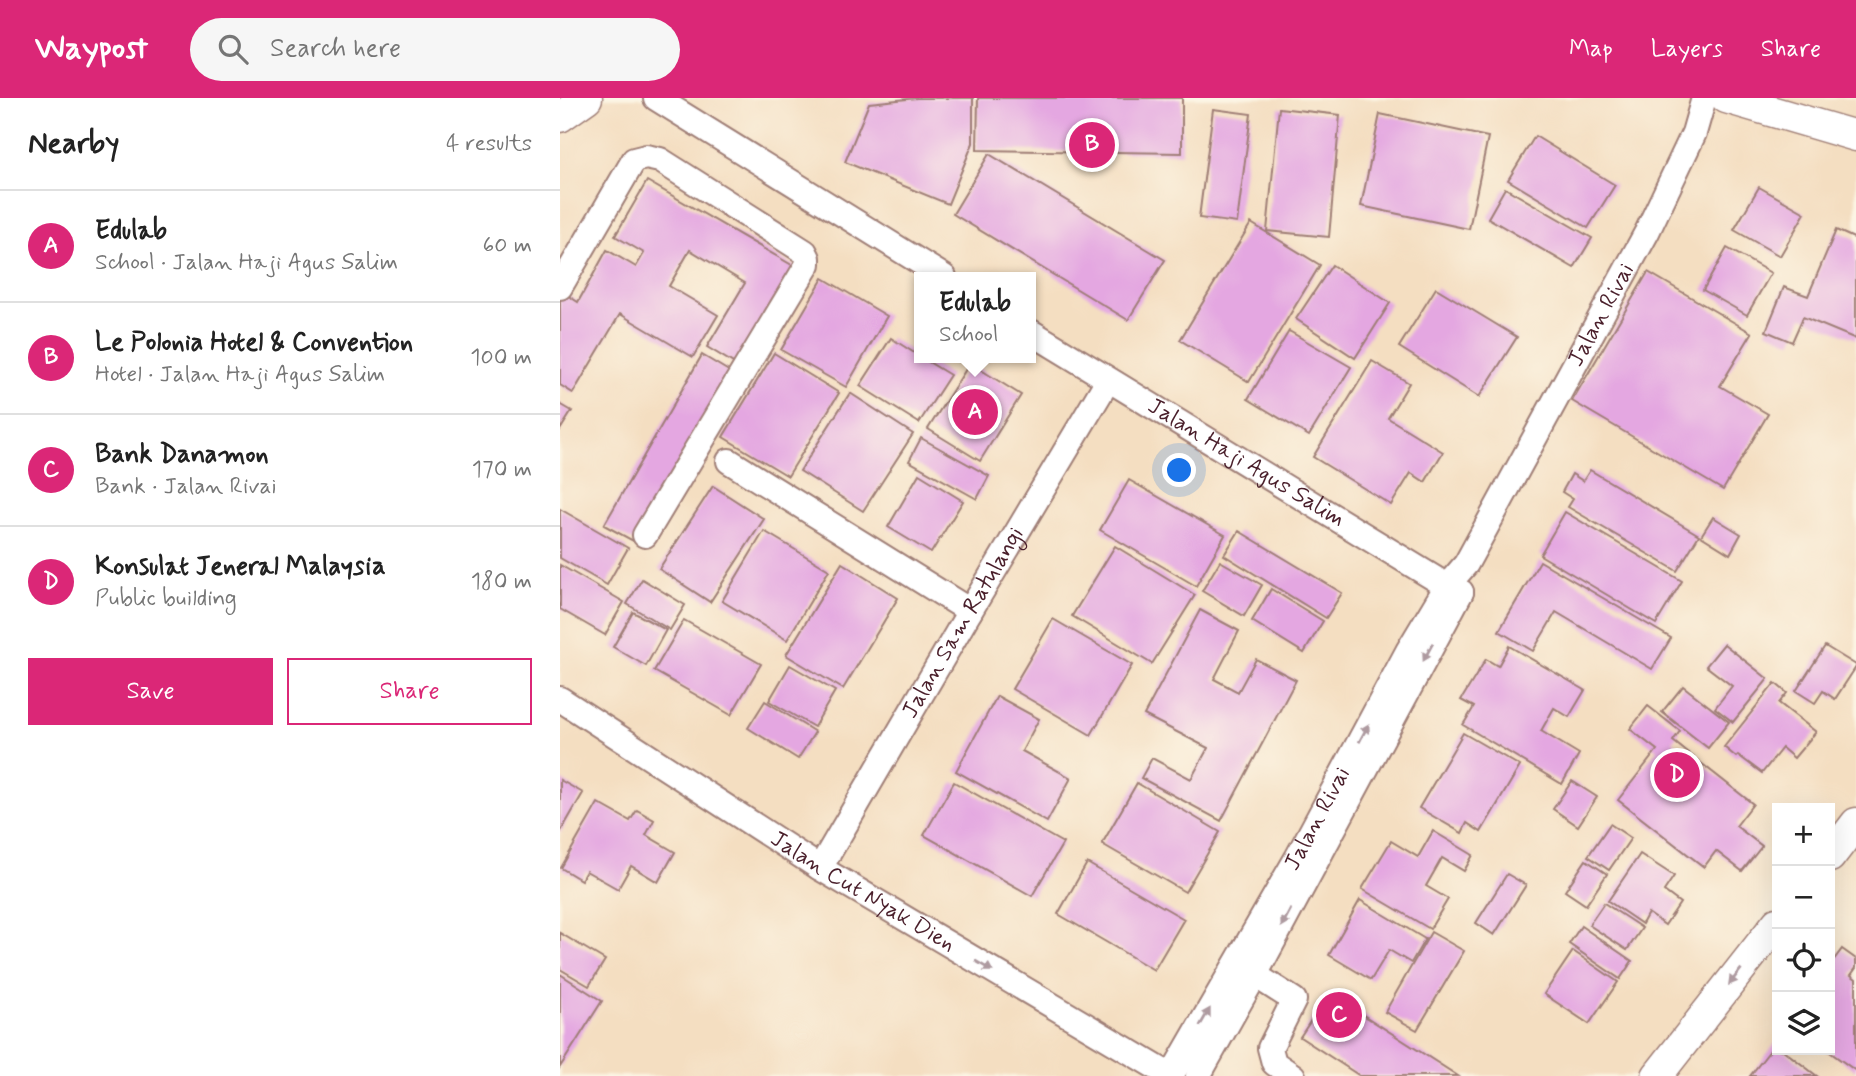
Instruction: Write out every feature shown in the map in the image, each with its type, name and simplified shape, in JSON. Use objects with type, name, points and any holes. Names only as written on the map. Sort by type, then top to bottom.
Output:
[{"type":"main road","points":[[560,117],[587,98]]},
{"type":"main road","points":[[1737,99],[1856,136]]},
{"type":"main road","points":[[1835,851],[1856,824]]},
{"type":"main road","points":[[1657,1076],[1772,929]]},
{"type":"street","points":[[656,98],[936,272]]},
{"type":"street","name":"Jalan Rivai","points":[[1198,1076],[1255,975],[1466,564],[1647,232],[1694,133],[1704,98]]},
{"type":"street","points":[[560,287],[634,160],[646,157],[660,160],[805,252],[808,258],[808,264],[646,535]]},
{"type":"street","name":"Jalan Haji Agus Salim","points":[[1036,335],[1454,589]]},
{"type":"street","name":"Jalan Sam Ratulangi","points":[[820,868],[1108,380]]},
{"type":"street","points":[[729,461],[970,611]]},
{"type":"street","name":"Jalan Rivai","points":[[1171,1076],[1297,858],[1408,651],[1454,589]]},
{"type":"street","name":"Jalan Cut Nyak Dien","points":[[560,699],[820,868],[1171,1076]]},
{"type":"street","points":[[1255,975],[1294,1000],[1270,1048],[1275,1063],[1293,1076]]},
{"type":"building","points":[[917,98],[973,98],[973,143],[948,204],[845,162],[869,103]]},
{"type":"building","points":[[978,98],[1182,98],[1182,153],[977,150]]},
{"type":"building","points":[[1279,108],[1340,115],[1329,237],[1267,231]]},
{"type":"building","points":[[1213,109],[1251,114],[1237,223],[1199,218]]},
{"type":"building","points":[[1380,114],[1488,137],[1469,229],[1361,206]]},
{"type":"building","points":[[1535,136],[1615,185],[1588,228],[1508,180]]},
{"type":"building","points":[[989,154],[1165,260],[1128,320],[953,214]]},
{"type":"building","points":[[647,181],[797,268],[740,367],[707,347],[745,283],[690,250],[669,286],[718,315],[693,357],[620,314],[573,393],[560,385],[560,299],[564,293],[578,302],[607,250],[636,267],[644,253],[615,236]]},
{"type":"building","points":[[1759,187],[1805,213],[1780,256],[1734,230]]},
{"type":"building","points":[[1505,188],[1592,238],[1574,268],[1488,218]]},
{"type":"building","points":[[1251,223],[1320,265],[1249,382],[1180,340]]},
{"type":"building","points":[[1836,230],[1856,239],[1856,339],[1803,317],[1792,342],[1766,331],[1784,287],[1808,296]]},
{"type":"building","points":[[1727,248],[1771,273],[1747,315],[1703,290]]},
{"type":"building","points":[[1332,265],[1390,303],[1355,358],[1296,319]]},
{"type":"building","points":[[1648,272],[1752,333],[1720,386],[1768,414],[1723,490],[1572,401]]},
{"type":"building","points":[[823,278],[887,316],[846,387],[781,350]]},
{"type":"building","points":[[1436,288],[1517,337],[1479,397],[1399,347]]},
{"type":"building","points":[[1289,331],[1351,367],[1309,436],[1248,399]]},
{"type":"building","points":[[891,338],[914,353],[914,363],[930,363],[950,375],[919,423],[860,386]]},
{"type":"building","points":[[774,353],[839,393],[788,476],[723,437]]},
{"type":"building","points":[[702,355],[732,373],[635,542],[604,525]]},
{"type":"building","points":[[1372,361],[1409,383],[1388,418],[1443,452],[1425,482],[1411,473],[1391,505],[1313,457]]},
{"type":"building","points":[[970,363],[1021,395],[980,461],[928,429]]},
{"type":"building","points":[[850,393],[913,434],[863,511],[800,471]]},
{"type":"building","points":[[560,404],[572,411],[560,430]]},
{"type":"building","points":[[921,438],[989,476],[977,499],[909,461]]},
{"type":"building","points":[[1590,470],[1699,535],[1677,571],[1568,507],[1573,499],[1562,492],[1572,474],[1583,481]]},
{"type":"building","points":[[919,474],[963,501],[931,553],[888,527]]},
{"type":"building","points":[[1129,480],[1225,535],[1196,586],[1100,530]]},
{"type":"building","points":[[713,486],[764,519],[710,602],[659,569]]},
{"type":"building","points":[[560,509],[628,548],[607,585],[560,558]]},
{"type":"building","points":[[1565,512],[1682,581],[1656,624],[1540,555]]},
{"type":"building","points":[[1713,517],[1741,534],[1730,554],[1701,536]]},
{"type":"building","points":[[764,531],[829,570],[787,640],[722,601]]},
{"type":"building","points":[[1239,531],[1342,593],[1326,618],[1224,555]]},
{"type":"building","points":[[1115,546],[1195,595],[1152,664],[1072,616]]},
{"type":"building","points":[[1220,561],[1262,585],[1244,616],[1202,591]]},
{"type":"building","points":[[1540,561],[1671,638],[1652,669],[1556,612],[1533,651],[1499,631]]},
{"type":"building","points":[[842,563],[898,598],[843,689],[786,655]]},
{"type":"building","points":[[560,565],[624,602],[605,635],[560,609]]},
{"type":"building","points":[[642,579],[685,605],[670,630],[627,604]]},
{"type":"building","points":[[1271,589],[1323,621],[1304,653],[1252,621]]},
{"type":"building","points":[[1200,610],[1239,631],[1214,679],[1238,692],[1256,659],[1296,680],[1221,821],[1141,778],[1152,758],[1191,779],[1208,748],[1144,715]]},
{"type":"building","points":[[633,612],[666,630],[646,666],[613,647]]},
{"type":"building","points":[[1053,619],[1132,665],[1091,735],[1012,689]]},
{"type":"building","points":[[684,620],[761,664],[731,715],[654,671]]},
{"type":"building","points":[[1724,644],[1768,679],[1733,722],[1715,708],[1732,686],[1706,666]]},
{"type":"building","points":[[1509,646],[1585,690],[1569,717],[1554,708],[1541,731],[1579,754],[1562,784],[1463,725],[1474,707],[1461,700],[1486,659],[1498,666]]},
{"type":"building","points":[[1825,646],[1856,667],[1835,699],[1823,691],[1815,703],[1796,691]]},
{"type":"building","points":[[790,665],[835,691],[814,727],[769,701]]},
{"type":"building","points":[[1775,683],[1787,693],[1779,703],[1816,732],[1794,758],[1782,748],[1762,773],[1724,747]]},
{"type":"building","points":[[1683,686],[1729,722],[1708,748],[1662,712]]},
{"type":"building","points":[[997,696],[1039,719],[1022,751],[1071,778],[1047,822],[956,771]]},
{"type":"building","points":[[765,701],[815,732],[798,759],[748,728]]},
{"type":"building","points":[[1648,706],[1680,731],[1673,741],[1753,804],[1736,826],[1762,846],[1742,871],[1716,851],[1704,867],[1618,800],[1657,750],[1630,729]]},
{"type":"building","points":[[1463,733],[1520,766],[1481,832],[1467,823],[1462,833],[1419,808]]},
{"type":"building","points":[[560,780],[583,793],[560,833]]},
{"type":"building","points":[[1572,781],[1597,797],[1578,826],[1553,809]]},
{"type":"building","points":[[954,782],[1063,843],[1032,896],[924,835]]},
{"type":"building","points":[[1137,783],[1220,832],[1185,892],[1102,844]]},
{"type":"building","points":[[598,803],[630,821],[637,810],[654,820],[646,835],[675,852],[658,882],[631,866],[618,889],[586,871],[581,880],[561,868]]},
{"type":"building","points":[[1610,824],[1631,838],[1609,870],[1588,856]]},
{"type":"building","points":[[1433,831],[1473,855],[1464,871],[1442,858],[1426,886],[1448,899],[1430,929],[1362,889],[1391,841],[1418,857]]},
{"type":"building","points":[[1640,854],[1674,876],[1664,891],[1680,903],[1665,925],[1648,913],[1642,924],[1608,901]]},
{"type":"building","points":[[1586,860],[1607,874],[1586,905],[1565,891]]},
{"type":"building","points":[[1087,863],[1184,919],[1154,970],[1058,914]]},
{"type":"building","points":[[1507,874],[1526,885],[1494,935],[1476,923]]},
{"type":"building","points":[[1360,900],[1425,939],[1411,963],[1389,950],[1371,980],[1329,955]]},
{"type":"building","points":[[1604,903],[1642,928],[1627,950],[1589,925]]},
{"type":"building","points":[[1581,926],[1632,961],[1620,979],[1569,944]]},
{"type":"building","points":[[1431,932],[1464,951],[1417,1030],[1385,1012]]},
{"type":"building","points":[[560,933],[605,960],[589,986],[560,969]]},
{"type":"building","points":[[1842,949],[1856,959],[1856,968],[1851,975],[1856,979],[1856,1071],[1834,1055],[1835,958]]},
{"type":"building","points":[[1573,951],[1618,982],[1589,1024],[1544,994]]},
{"type":"building","points":[[560,974],[602,1001],[560,1067]]},
{"type":"building","points":[[1329,993],[1458,1076],[1360,1076],[1300,1037]]},
{"type":"building","points":[[1772,1048],[1772,1055],[1790,1055],[1817,1076],[1750,1076]]},
{"type":"place","name":"Le Polonia Hotel & Convention","points":[[1092,145]]},
{"type":"place","name":"Edulab","points":[[975,412]]},
{"type":"place","name":"Konsulat Jeneral Malaysia","points":[[1677,775]]},
{"type":"place","name":"Bank Danamon","points":[[1339,1015]]}]
